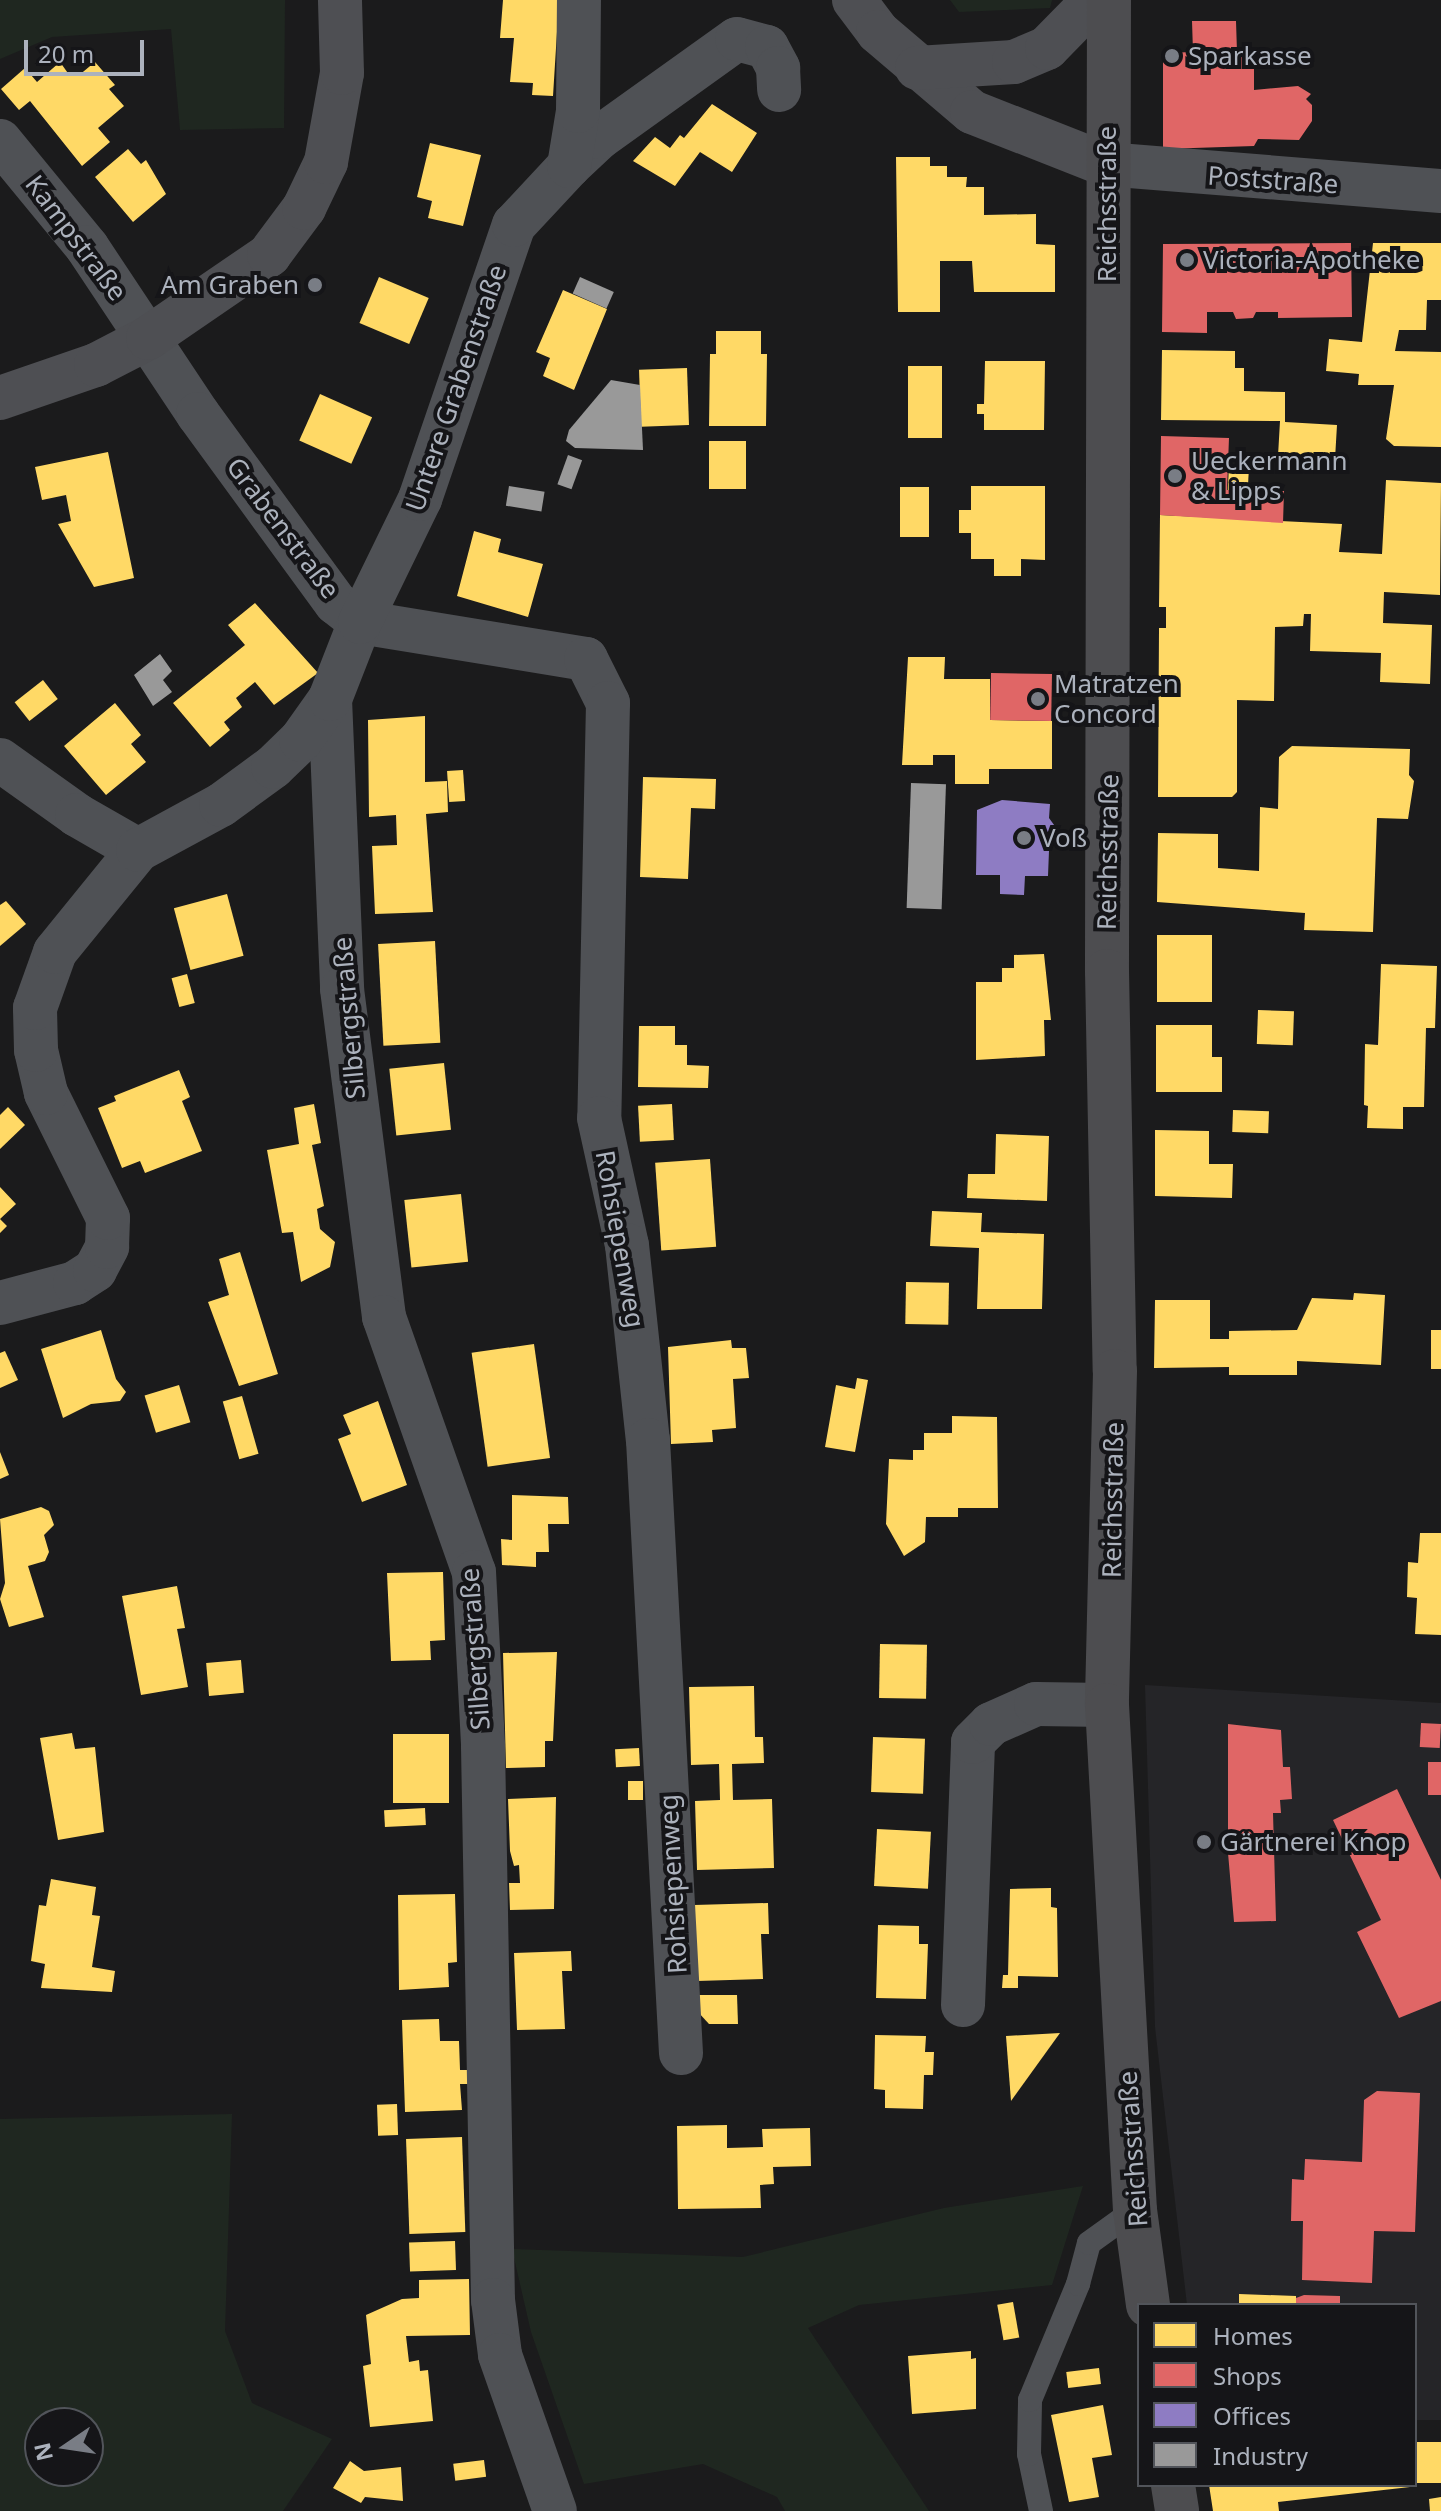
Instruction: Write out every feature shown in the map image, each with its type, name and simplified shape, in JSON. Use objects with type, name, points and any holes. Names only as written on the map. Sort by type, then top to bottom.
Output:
[{"type":"main road","points":[[0,398],[96,365],[148,338],[269,255],[304,208],[326,162],[342,73],[340,0]]},
{"type":"main road","points":[[854,0],[878,32],[972,112],[1105,164]]},
{"type":"main road","points":[[917,68],[1014,62],[1047,48],[1094,0]]},
{"type":"main road","name":"Reichsstraße","points":[[1109,0],[1105,164],[1107,971],[1115,1371],[1107,1705],[1135,2210],[1148,2303]]},
{"type":"main road","points":[[1173,2487],[1177,2511]]},
{"type":"street","points":[[569,166],[578,111],[579,0]]},
{"type":"street","name":"Untere Grabenstraße","points":[[360,622],[420,499],[514,225],[600,137],[737,39],[767,47],[778,68],[779,90]]},
{"type":"street","name":"Kampstraße","points":[[0,141],[87,247],[148,338]]},
{"type":"street","name":"Poststraße","points":[[1105,164],[1441,191]]},
{"type":"street","name":"Grabenstraße","points":[[138,850],[221,805],[273,767],[301,740],[330,699],[360,622],[336,603],[255,495],[148,338]]},
{"type":"street","name":"Rohsiepenweg","points":[[360,622],[586,659],[608,703],[599,1118],[627,1245],[648,1440],[681,2053]]},
{"type":"street","name":"Silbergstraße","points":[[330,699],[342,989],[384,1317],[474,1572],[483,1746],[493,2300],[500,2355],[555,2511]]},
{"type":"street","points":[[0,760],[77,815],[138,850],[55,952],[35,1008],[46,1093],[108,1218],[107,1247],[95,1270],[75,1283],[0,1303]]},
{"type":"street","points":[[963,2005],[973,1742],[991,1724],[1036,1704],[1107,1705]]},
{"type":"lane","points":[[1041,2511],[1029,2454],[1030,2400],[1078,2284],[1089,2243],[1135,2210]]},
{"type":"shaded area","points":[[0,0],[285,0],[284,128],[180,130],[171,29],[52,37],[0,59]]},
{"type":"shaded area","points":[[950,0],[1052,0],[1050,8],[959,12]]},
{"type":"shaded area","points":[[1145,1685],[1441,1703],[1441,2420],[1417,2420],[1417,2303],[1187,2303],[1155,2027]]},
{"type":"shaded area","points":[[232,2114],[225,2331],[252,2403],[332,2439],[283,2511],[0,2511],[0,2119]]},
{"type":"shaded area","points":[[1083,2186],[1052,2285],[859,2305],[808,2328],[929,2511],[785,2511],[777,2497],[703,2464],[584,2484],[531,2332],[512,2249],[743,2257],[944,2208]]},
{"type":"building: Homes","points":[[503,0],[559,0],[553,96],[532,95],[533,83],[510,82],[514,38],[500,38]]},
{"type":"building: Homes","points":[[60,62],[70,76],[78,76],[95,62],[115,85],[109,89],[124,106],[98,128],[110,142],[82,166],[30,101],[19,110],[1,89],[25,68],[37,82]]},
{"type":"building: Homes","points":[[712,104],[757,133],[732,172],[700,152],[675,186],[633,161],[655,137],[670,148],[680,135],[684,138]]},
{"type":"building: Homes","points":[[430,143],[481,155],[463,226],[428,218],[432,201],[417,197]]},
{"type":"building: Homes","points":[[128,149],[141,164],[146,160],[166,194],[133,222],[95,177]]},
{"type":"building: Homes","points":[[896,157],[930,157],[930,166],[947,166],[947,177],[967,177],[966,187],[984,187],[984,215],[1036,214],[1036,244],[1055,245],[1055,292],[974,292],[972,261],[940,261],[940,312],[898,312]]},
{"type":"building: Homes","points":[[1373,243],[1441,243],[1441,300],[1427,300],[1426,330],[1399,330],[1395,351],[1441,352],[1441,447],[1394,446],[1386,439],[1394,385],[1358,385],[1359,374],[1326,371],[1329,339],[1362,342]]},
{"type":"building: Homes","points":[[379,277],[429,298],[409,344],[359,323]]},
{"type":"building: Homes","points":[[563,290],[607,309],[574,390],[543,376],[550,358],[536,352]]},
{"type":"building: Homes","points":[[716,331],[761,331],[761,354],[767,354],[766,426],[709,426],[710,354],[716,354]]},
{"type":"building: Homes","points":[[1162,350],[1235,351],[1235,368],[1244,368],[1244,391],[1285,392],[1285,422],[1337,425],[1335,459],[1278,456],[1280,421],[1161,420]]},
{"type":"building: Homes","points":[[985,361],[1045,361],[1044,430],[984,430],[984,414],[977,414],[977,404],[984,404]]},
{"type":"building: Homes","points":[[908,366],[942,366],[942,438],[908,438]]},
{"type":"building: Homes","points":[[687,368],[689,425],[641,427],[639,370]]},
{"type":"building: Homes","points":[[320,394],[372,417],[351,464],[299,441]]},
{"type":"building: Homes","points":[[709,441],[746,441],[746,489],[709,489]]},
{"type":"building: Homes","points":[[108,452],[134,578],[94,587],[58,524],[71,521],[66,495],[42,500],[35,467]]},
{"type":"building: Homes","points":[[1229,466],[1249,467],[1248,491],[1228,490]]},
{"type":"building: Homes","points":[[1386,480],[1441,483],[1440,595],[1384,592],[1383,623],[1432,625],[1430,684],[1380,682],[1381,653],[1310,651],[1311,614],[1304,614],[1303,626],[1275,627],[1274,701],[1237,700],[1237,792],[1232,797],[1158,797],[1159,628],[1166,628],[1166,607],[1159,607],[1160,515],[1342,524],[1339,552],[1382,554]]},
{"type":"building: Homes","points":[[971,486],[1045,486],[1045,560],[1021,559],[1021,576],[994,576],[994,559],[971,559],[971,533],[959,533],[959,510],[971,510]]},
{"type":"building: Homes","points":[[900,487],[929,487],[929,537],[900,537]]},
{"type":"building: Homes","points":[[474,531],[501,539],[498,552],[543,564],[528,617],[457,596]]},
{"type":"building: Homes","points":[[255,603],[318,673],[274,705],[255,682],[236,698],[242,707],[224,722],[230,730],[210,747],[173,703],[245,645],[228,625]]},
{"type":"building: Homes","points":[[908,657],[945,657],[944,679],[990,679],[990,720],[1052,721],[1052,769],[989,769],[989,784],[955,784],[955,755],[933,755],[933,765],[902,765]]},
{"type":"building: Homes","points":[[43,680],[58,699],[29,721],[15,702]]},
{"type":"building: Homes","points":[[115,703],[141,735],[131,744],[146,762],[106,795],[64,746]]},
{"type":"building: Homes","points":[[425,716],[425,782],[447,781],[448,812],[426,814],[433,912],[375,914],[372,846],[397,845],[396,815],[369,817],[368,720]]},
{"type":"building: Homes","points":[[1292,746],[1410,749],[1409,775],[1414,781],[1408,819],[1377,818],[1373,932],[1304,930],[1305,913],[1157,902],[1158,833],[1218,834],[1218,868],[1259,871],[1260,807],[1278,809],[1279,757]]},
{"type":"building: Homes","points":[[463,770],[465,801],[449,802],[447,771]]},
{"type":"building: Homes","points":[[643,777],[716,779],[715,809],[691,808],[688,879],[640,877]]},
{"type":"building: Homes","points":[[227,894],[244,956],[190,970],[174,908]]},
{"type":"building: Homes","points":[[6,901],[26,924],[0,946],[0,905]]},
{"type":"building: Homes","points":[[1157,935],[1212,935],[1212,1002],[1157,1002]]},
{"type":"building: Homes","points":[[435,941],[440,1043],[383,1046],[378,944]]},
{"type":"building: Homes","points":[[1044,954],[1051,1020],[1044,1020],[1045,1056],[976,1060],[976,982],[1002,982],[1002,968],[1014,968],[1014,955]]},
{"type":"building: Homes","points":[[1381,964],[1437,966],[1435,1028],[1426,1028],[1424,1107],[1403,1107],[1403,1129],[1367,1128],[1368,1106],[1364,1105],[1365,1044],[1378,1045]]},
{"type":"building: Homes","points":[[187,974],[195,1003],[179,1007],[172,978]]},
{"type":"building: Homes","points":[[1258,1010],[1294,1011],[1293,1045],[1257,1044]]},
{"type":"building: Homes","points":[[1156,1025],[1212,1025],[1212,1057],[1222,1057],[1222,1092],[1156,1092]]},
{"type":"building: Homes","points":[[639,1026],[675,1026],[675,1045],[687,1045],[687,1065],[709,1066],[708,1088],[638,1087]]},
{"type":"building: Homes","points":[[444,1063],[451,1130],[396,1135],[389,1069]]},
{"type":"building: Homes","points":[[179,1070],[190,1097],[182,1101],[202,1151],[145,1173],[140,1161],[122,1168],[98,1108],[116,1101],[114,1096]]},
{"type":"building: Homes","points":[[314,1104],[321,1143],[312,1145],[324,1206],[317,1209],[320,1229],[335,1242],[330,1267],[301,1282],[293,1232],[282,1233],[267,1150],[299,1144],[294,1108]]},
{"type":"building: Homes","points":[[672,1104],[674,1140],[640,1142],[638,1106]]},
{"type":"building: Homes","points":[[8,1107],[25,1125],[0,1149],[0,1115]]},
{"type":"building: Homes","points":[[1233,1110],[1269,1111],[1268,1133],[1232,1132]]},
{"type":"building: Homes","points":[[1155,1130],[1209,1131],[1209,1164],[1233,1164],[1232,1198],[1155,1196]]},
{"type":"building: Homes","points":[[996,1134],[1049,1136],[1047,1201],[967,1198],[968,1174],[995,1174]]},
{"type":"building: Homes","points":[[710,1159],[716,1247],[661,1251],[655,1163]]},
{"type":"building: Homes","points":[[0,1187],[16,1204],[0,1219]]},
{"type":"building: Homes","points":[[461,1194],[468,1262],[411,1268],[404,1200]]},
{"type":"building: Homes","points":[[932,1211],[982,1213],[981,1232],[1044,1234],[1042,1309],[977,1309],[979,1248],[930,1246]]},
{"type":"building: Homes","points":[[0,1219],[7,1226],[0,1233]]},
{"type":"building: Homes","points":[[240,1252],[278,1374],[239,1386],[208,1302],[229,1295],[219,1259]]},
{"type":"building: Homes","points":[[906,1282],[949,1283],[948,1325],[905,1324]]},
{"type":"building: Homes","points":[[1354,1293],[1385,1295],[1381,1365],[1297,1361],[1297,1375],[1229,1375],[1229,1367],[1154,1368],[1155,1300],[1210,1300],[1210,1339],[1229,1339],[1229,1331],[1297,1330],[1312,1298],[1353,1300]]},
{"type":"building: Homes","points":[[101,1330],[116,1379],[126,1392],[120,1401],[91,1404],[63,1418],[41,1349]]},
{"type":"building: Homes","points":[[1431,1330],[1441,1330],[1441,1369],[1431,1369]]},
{"type":"building: Homes","points":[[731,1340],[732,1348],[746,1348],[749,1378],[733,1379],[736,1428],[712,1430],[713,1442],[671,1444],[668,1347]]},
{"type":"building: Homes","points":[[534,1344],[550,1458],[488,1467],[472,1353]]},
{"type":"building: Homes","points":[[5,1351],[18,1380],[0,1388],[0,1353]]},
{"type":"building: Homes","points":[[857,1378],[868,1380],[855,1452],[825,1447],[836,1385],[855,1389]]},
{"type":"building: Homes","points":[[179,1385],[190,1422],[156,1433],[145,1396]]},
{"type":"building: Homes","points":[[242,1396],[259,1454],[239,1459],[223,1402]]},
{"type":"building: Homes","points":[[378,1401],[407,1485],[362,1502],[338,1439],[351,1434],[343,1415]]},
{"type":"building: Homes","points":[[952,1416],[997,1417],[998,1508],[958,1508],[958,1517],[926,1517],[925,1542],[904,1556],[886,1524],[889,1459],[913,1460],[913,1450],[924,1450],[924,1433],[952,1433]]},
{"type":"building: Homes","points":[[0,1452],[9,1475],[0,1479]]},
{"type":"building: Homes","points":[[512,1495],[568,1497],[569,1524],[548,1524],[549,1552],[536,1552],[536,1567],[502,1565],[501,1539],[512,1540]]},
{"type":"building: Homes","points":[[41,1507],[49,1511],[54,1525],[44,1535],[49,1552],[45,1561],[28,1566],[44,1617],[9,1627],[0,1599],[5,1583],[0,1519]]},
{"type":"building: Homes","points":[[1420,1533],[1441,1533],[1441,1635],[1415,1634],[1417,1598],[1407,1597],[1408,1562],[1418,1563]]},
{"type":"building: Homes","points":[[443,1572],[445,1640],[430,1641],[431,1660],[391,1661],[387,1573]]},
{"type":"building: Homes","points":[[177,1586],[185,1628],[177,1629],[188,1687],[141,1695],[122,1596]]},
{"type":"building: Homes","points":[[880,1644],[927,1645],[926,1699],[879,1698]]},
{"type":"building: Homes","points":[[557,1652],[553,1741],[545,1741],[545,1767],[506,1768],[503,1653]]},
{"type":"building: Homes","points":[[241,1660],[244,1693],[209,1696],[206,1663]]},
{"type":"building: Homes","points":[[754,1686],[755,1737],[763,1737],[764,1763],[732,1764],[733,1800],[772,1799],[774,1868],[697,1870],[695,1801],[720,1800],[719,1764],[691,1765],[689,1687]]},
{"type":"building: Homes","points":[[72,1733],[75,1749],[95,1747],[104,1832],[58,1840],[40,1738]]},
{"type":"building: Homes","points":[[393,1734],[449,1734],[449,1803],[393,1803]]},
{"type":"building: Homes","points":[[873,1737],[925,1739],[923,1794],[871,1792]]},
{"type":"building: Homes","points":[[639,1748],[640,1766],[616,1767],[615,1749]]},
{"type":"building: Homes","points":[[628,1781],[643,1781],[643,1800],[628,1800]]},
{"type":"building: Homes","points":[[556,1797],[554,1909],[510,1910],[509,1883],[520,1883],[519,1865],[514,1866],[510,1851],[508,1799]]},
{"type":"building: Homes","points":[[425,1808],[426,1825],[385,1827],[384,1810]]},
{"type":"building: Homes","points":[[877,1829],[931,1832],[928,1889],[874,1886]]},
{"type":"building: Homes","points":[[51,1879],[96,1887],[92,1915],[100,1916],[92,1967],[115,1971],[112,1992],[41,1988],[45,1964],[31,1961],[39,1905],[46,1906]]},
{"type":"building: Homes","points":[[1051,1888],[1051,1907],[1057,1908],[1058,1977],[1018,1976],[1018,1988],[1002,1988],[1003,1975],[1008,1975],[1010,1889]]},
{"type":"building: Homes","points":[[455,1894],[457,1962],[448,1963],[449,1987],[399,1990],[398,1895]]},
{"type":"building: Homes","points":[[768,1903],[769,1934],[761,1934],[763,1979],[697,1981],[694,1905]]},
{"type":"building: Homes","points":[[878,1925],[919,1926],[919,1944],[928,1944],[926,1999],[876,1998]]},
{"type":"building: Homes","points":[[571,1951],[572,1971],[562,1971],[565,2029],[517,2030],[514,1953]]},
{"type":"building: Homes","points":[[697,1995],[737,1995],[738,2024],[709,2024],[698,2012]]},
{"type":"building: Homes","points":[[439,2019],[440,2041],[459,2041],[460,2070],[469,2070],[469,2084],[460,2084],[462,2110],[405,2112],[402,2020]]},
{"type":"building: Homes","points":[[1060,2033],[1011,2101],[1006,2036]]},
{"type":"building: Homes","points":[[875,2035],[926,2036],[925,2052],[934,2052],[933,2075],[924,2075],[923,2109],[885,2108],[885,2090],[874,2089]]},
{"type":"building: Homes","points":[[397,2104],[398,2135],[378,2136],[377,2105]]},
{"type":"building: Homes","points":[[727,2125],[727,2148],[763,2147],[762,2129],[810,2128],[811,2166],[773,2167],[774,2184],[760,2185],[761,2208],[678,2209],[677,2126]]},
{"type":"building: Homes","points":[[462,2137],[465,2232],[409,2234],[406,2139]]},
{"type":"building: Homes","points":[[455,2241],[456,2270],[410,2272],[409,2243]]},
{"type":"building: Homes","points":[[469,2279],[470,2335],[406,2336],[409,2362],[419,2360],[420,2371],[428,2370],[433,2421],[370,2427],[363,2366],[371,2364],[366,2315],[402,2299],[419,2298],[419,2280]]},
{"type":"building: Homes","points":[[1239,2294],[1296,2296],[1296,2303],[1239,2303]]},
{"type":"building: Homes","points":[[1013,2302],[1019,2337],[1003,2340],[997,2305]]},
{"type":"building: Homes","points":[[971,2351],[971,2359],[976,2358],[976,2409],[912,2414],[908,2356]]},
{"type":"building: Homes","points":[[1099,2368],[1101,2384],[1068,2388],[1066,2372]]},
{"type":"building: Homes","points":[[1103,2405],[1112,2455],[1092,2458],[1099,2497],[1069,2502],[1051,2415]]},
{"type":"building: Homes","points":[[1417,2442],[1441,2442],[1441,2483],[1417,2483]]},
{"type":"building: Homes","points":[[484,2460],[486,2477],[455,2481],[453,2464]]},
{"type":"building: Homes","points":[[350,2461],[364,2471],[401,2467],[403,2501],[365,2497],[361,2503],[333,2488]]},
{"type":"building: Homes","points":[[1209,2487],[1410,2487],[1278,2502],[1279,2511],[1213,2511]]},
{"type":"building: Homes","points":[[1441,2497],[1441,2511],[1430,2511],[1429,2499]]},
{"type":"building: Shops","points":[[1192,21],[1236,21],[1237,52],[1254,52],[1254,90],[1298,86],[1311,94],[1306,99],[1312,105],[1312,121],[1299,140],[1258,139],[1254,146],[1163,149],[1163,53],[1193,52]]},
{"type":"building: Shops","points":[[1351,243],[1352,317],[1278,318],[1278,312],[1256,312],[1253,318],[1236,319],[1233,312],[1207,312],[1207,333],[1162,332],[1163,244]]},
{"type":"building: Shops","points":[[1161,436],[1229,438],[1227,490],[1284,491],[1283,523],[1160,515]]},
{"type":"building: Shops","points":[[991,673],[1052,674],[1051,721],[990,720]]},
{"type":"building: Shops","points":[[1421,1723],[1441,1724],[1440,1748],[1420,1747]]},
{"type":"building: Shops","points":[[1228,1724],[1281,1730],[1283,1767],[1290,1767],[1292,1799],[1280,1800],[1281,1813],[1273,1813],[1276,1921],[1234,1922],[1228,1853]]},
{"type":"building: Shops","points":[[1428,1762],[1441,1762],[1441,1795],[1428,1795]]},
{"type":"building: Shops","points":[[1397,1789],[1441,1880],[1441,2001],[1399,2018],[1357,1932],[1381,1920],[1333,1820]]},
{"type":"building: Shops","points":[[1377,2091],[1420,2093],[1415,2232],[1374,2231],[1372,2283],[1302,2280],[1303,2221],[1291,2221],[1292,2179],[1304,2180],[1305,2159],[1362,2162],[1364,2100]]},
{"type":"building: Shops","points":[[1304,2295],[1340,2296],[1340,2303],[1296,2303],[1296,2298]]},
{"type":"building: Offices","points":[[1002,800],[1050,804],[1049,818],[1057,829],[1049,851],[1048,876],[1025,876],[1024,895],[1000,894],[1000,875],[976,875],[977,810]]},
{"type":"building: Industry","points":[[580,277],[614,292],[606,308],[573,293]]},
{"type":"building: Industry","points":[[611,380],[640,385],[643,450],[575,448],[566,441],[569,430]]},
{"type":"building: Industry","points":[[568,455],[582,460],[571,489],[557,484]]},
{"type":"building: Industry","points":[[509,486],[545,492],[541,511],[506,506]]},
{"type":"building: Industry","points":[[160,654],[172,671],[163,680],[172,692],[153,706],[134,675]]},
{"type":"building: Industry","points":[[911,783],[946,784],[942,909],[907,908]]},
{"type":"place","name":"Sparkasse","points":[[1172,56]]},
{"type":"place","name":"Victoria-Apotheke","points":[[1187,260]]},
{"type":"place","name":"Am Graben","points":[[315,285]]},
{"type":"place","name":"Ueckermann & Lipps","points":[[1175,476]]},
{"type":"place","name":"Matratzen Concord","points":[[1038,699]]},
{"type":"place","name":"Voß","points":[[1024,838]]},
{"type":"place","name":"Gärtnerei Knop","points":[[1204,1842]]}]
